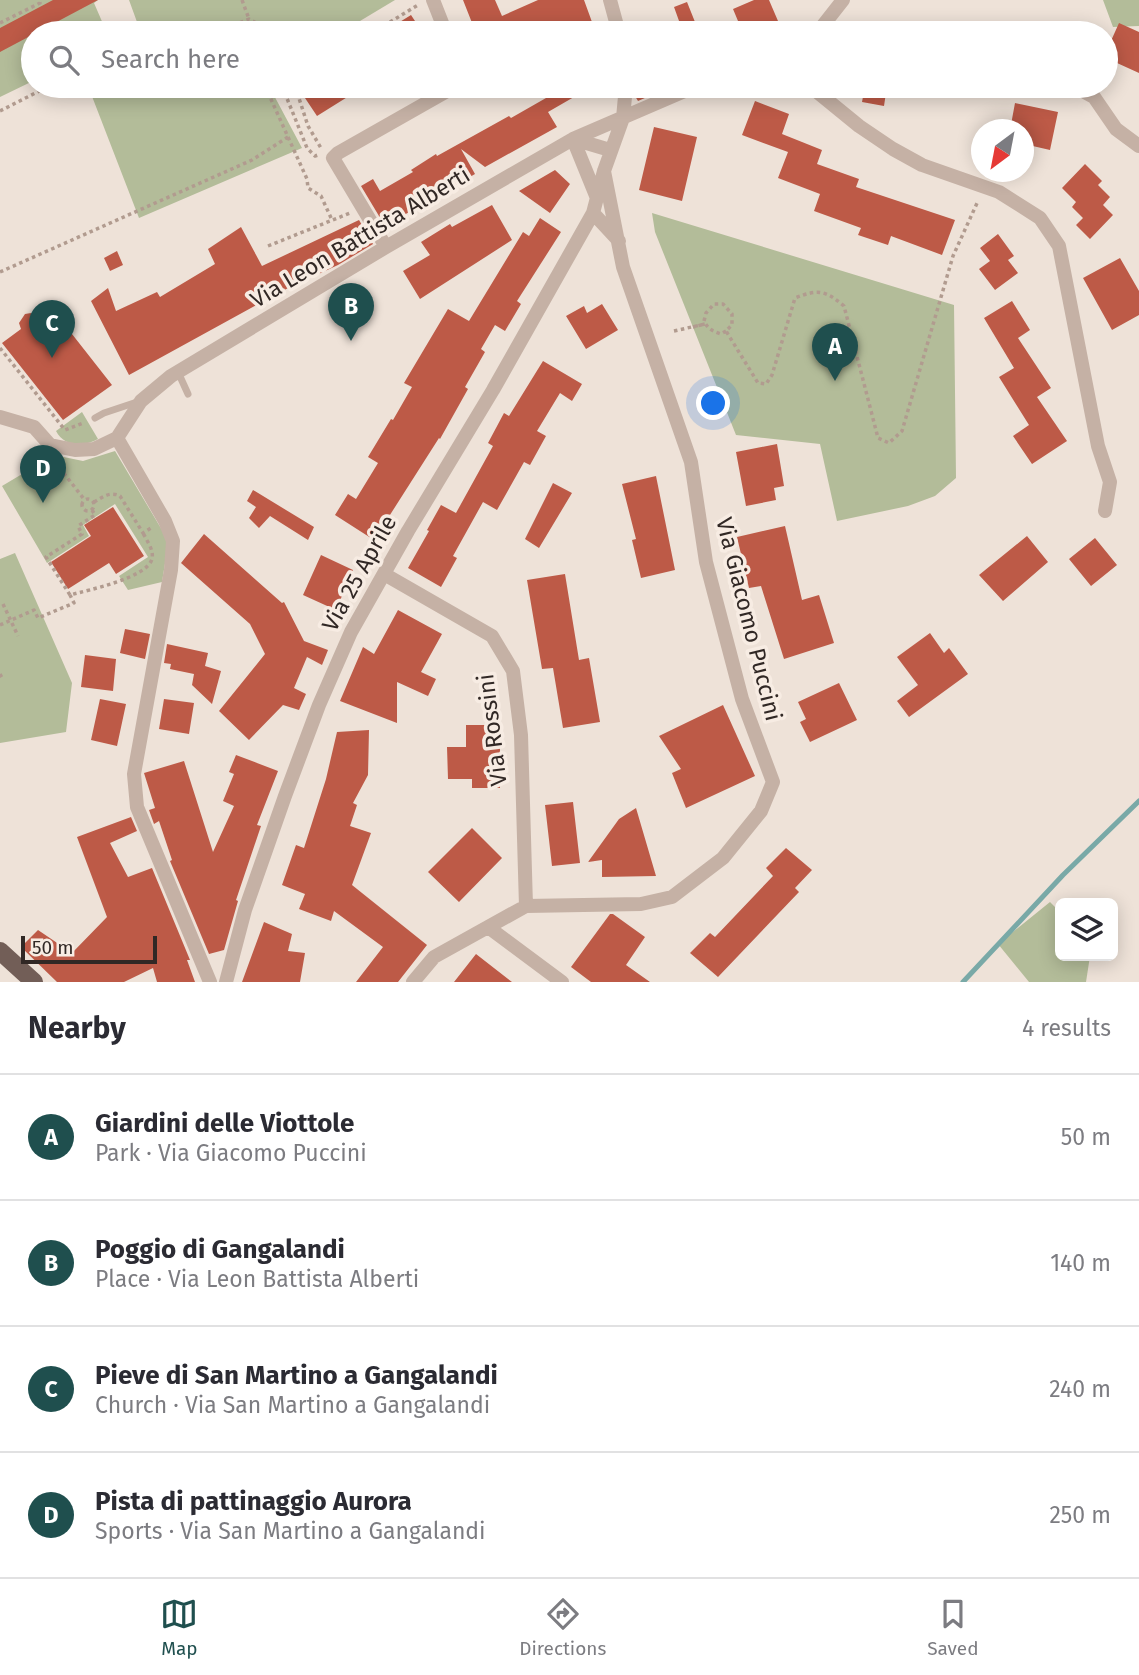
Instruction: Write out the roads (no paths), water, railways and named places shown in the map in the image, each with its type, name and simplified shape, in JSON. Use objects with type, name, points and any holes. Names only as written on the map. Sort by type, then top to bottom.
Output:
[{"type":"main road","points":[[0,951],[34,982]]},
{"type":"street","points":[[610,0],[616,21]]},
{"type":"street","points":[[828,21],[843,0]]},
{"type":"street","points":[[428,1],[439,21]]},
{"type":"street","points":[[386,247],[333,158],[435,98]]},
{"type":"street","name":"Via 25 Aprile","points":[[226,982],[246,910],[319,705],[351,632],[593,214],[610,150],[623,118],[625,98]]},
{"type":"street","name":"Via Leon Battista Alberti","points":[[117,438],[141,401],[178,372],[573,139],[669,98]]},
{"type":"street","points":[[825,98],[893,149],[922,165],[999,192],[1040,218],[1059,246],[1098,446],[1110,482],[1105,511]]},
{"type":"street","points":[[1095,98],[1116,129],[1139,146]]},
{"type":"street","points":[[573,139],[610,150]]},
{"type":"street","points":[[573,139],[597,198]]},
{"type":"street","name":"Via Giacomo Puccini","points":[[413,982],[435,957],[526,906],[641,904],[672,897],[723,858],[761,811],[773,782],[742,699],[706,562],[691,462],[622,267],[604,171]]},
{"type":"street","points":[[593,214],[619,241]]},
{"type":"street","points":[[0,417],[34,427],[50,445],[75,450],[94,449],[117,438],[165,521],[173,541],[171,570],[134,774],[137,807],[210,982]]},
{"type":"street","name":"Via Rossini","points":[[384,574],[492,636],[513,671],[521,735],[526,906]]},
{"type":"street","points":[[488,927],[562,982]]},
{"type":"lane","points":[[178,372],[188,394]]},
{"type":"lane","name":"Via Leon Battista Alberti","points":[[95,418],[141,401]]},
{"type":"waterway","points":[[963,982],[1063,875],[1139,801]]},
{"type":"place","name":"Poggio di Gangalandi","points":[[351,341]]},
{"type":"place","name":"Pieve di San Martino a Gangalandi","points":[[52,358]]},
{"type":"place","name":"Giardini delle Viottole","points":[[835,381]]},
{"type":"place","name":"Pista di pattinaggio Aurora","points":[[43,503]]}]
